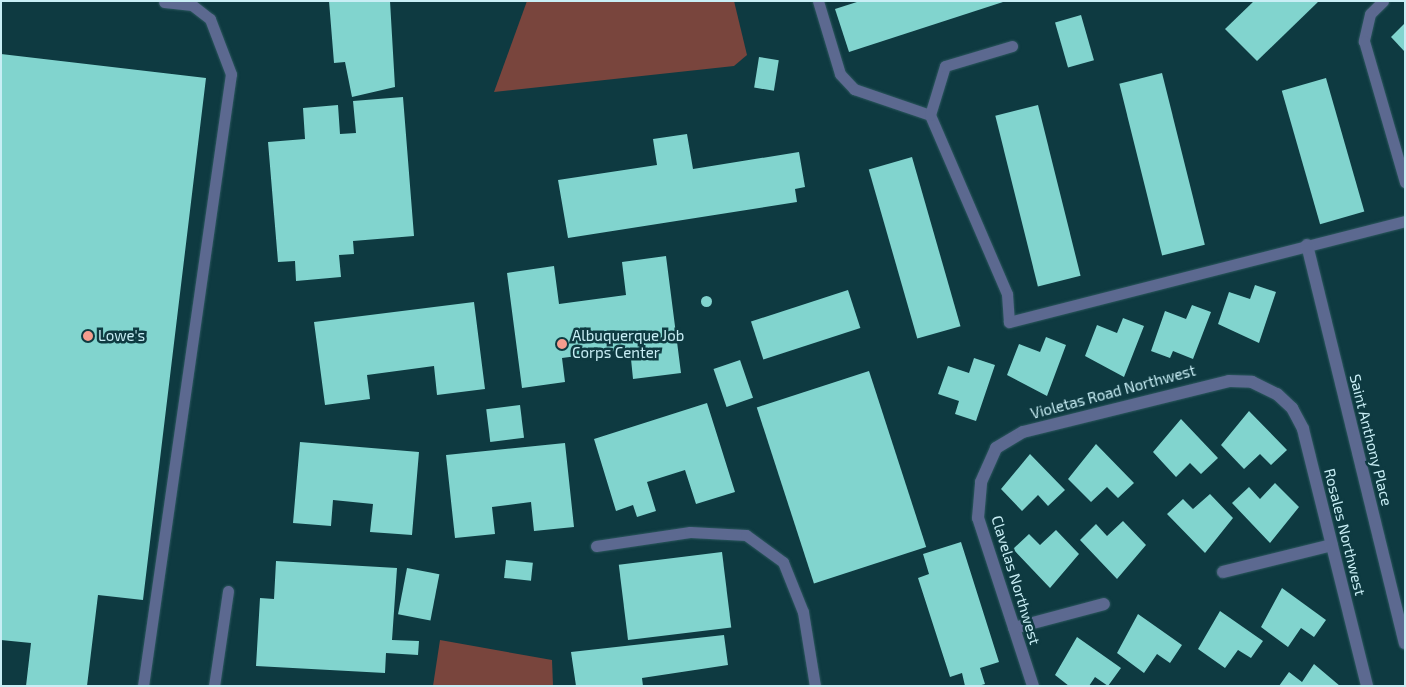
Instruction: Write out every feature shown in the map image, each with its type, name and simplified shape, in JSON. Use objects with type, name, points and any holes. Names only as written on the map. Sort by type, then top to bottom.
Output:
[{"type":"street","name":"Saint Anthony Place","points":[[1307,245],[1405,643]]},
{"type":"street","name":"Violetas Road Northwest","points":[[980,482],[996,448],[1023,432],[1205,384],[1252,382],[1277,394]]},
{"type":"street","name":"Rosales Northwest","points":[[1277,394],[1292,408],[1302,429],[1368,686]]},
{"type":"street","name":"Clavelas Northwest","points":[[980,482],[978,518],[1032,686]]},
{"type":"street","points":[[1223,572],[1332,545]]},
{"type":"street","points":[[1014,628],[1104,604]]},
{"type":"lane","points":[[818,1],[840,74],[854,89],[930,115]]},
{"type":"lane","points":[[1383,1],[1370,14],[1364,41],[1405,182]]},
{"type":"lane","points":[[143,686],[230,74],[210,19],[192,5],[164,2]]},
{"type":"lane","points":[[1012,46],[945,66],[930,115],[1007,294],[1009,322],[1405,221]]},
{"type":"lane","points":[[596,546],[690,532],[746,535],[782,562],[803,612],[815,686]]},
{"type":"lane","points":[[214,686],[228,591]]},
{"type":"shaded area","points":[[527,1],[734,1],[747,55],[734,66],[494,92]]},
{"type":"shaded area","points":[[440,640],[552,660],[553,686],[433,686]]},
{"type":"building","points":[[329,1],[390,1],[395,87],[352,97],[345,62],[334,63]]},
{"type":"building","points":[[860,1],[1003,2],[849,52],[835,9]]},
{"type":"building","points":[[1254,1],[1319,1],[1257,61],[1225,29]]},
{"type":"building","points":[[1081,15],[1094,60],[1068,68],[1055,22]]},
{"type":"building","points":[[1405,23],[1405,52],[1391,37]]},
{"type":"building","name":"Lowe's","points":[[1,54],[206,78],[143,600],[98,595],[87,686],[26,686],[31,643],[1,640]]},
{"type":"building","points":[[759,57],[779,60],[774,91],[754,88]]},
{"type":"building","points":[[1162,73],[1205,245],[1162,255],[1119,84]]},
{"type":"building","points":[[1326,78],[1364,212],[1320,224],[1282,91]]},
{"type":"building","points":[[403,97],[414,236],[353,241],[354,254],[339,255],[341,277],[296,281],[295,261],[278,262],[268,142],[305,139],[303,108],[338,105],[340,134],[356,133],[353,101]]},
{"type":"building","points":[[1038,105],[1081,276],[1038,286],[995,116]]},
{"type":"building","points":[[687,134],[693,169],[799,152],[805,187],[795,189],[797,202],[568,238],[558,180],[657,165],[653,139]]},
{"type":"building","points":[[912,157],[961,326],[917,339],[869,169]]},
{"type":"building","points":[[666,256],[681,373],[633,379],[630,349],[562,358],[565,382],[522,388],[507,273],[554,266],[559,304],[626,295],[622,262]]},
{"type":"building","points":[[1255,285],[1276,292],[1259,343],[1218,324],[1229,292],[1250,299]]},
{"type":"building","points":[[848,290],[860,328],[763,360],[751,322]]},
{"type":"building","points":[[704,296],[708,296],[711,301],[710,305],[704,306],[701,303],[701,299]]},
{"type":"building","points":[[474,302],[485,389],[437,395],[434,366],[367,375],[370,399],[325,405],[314,322]]},
{"type":"building","points":[[1192,305],[1211,312],[1193,359],[1173,351],[1170,358],[1151,351],[1165,311],[1186,319]]},
{"type":"building","points":[[1123,318],[1144,326],[1124,377],[1085,356],[1097,325],[1117,333]]},
{"type":"building","points":[[1046,337],[1066,345],[1047,396],[1007,375],[1019,344],[1040,352]]},
{"type":"building","points":[[974,358],[995,365],[976,421],[955,414],[959,401],[938,394],[948,366],[969,373]]},
{"type":"building","points":[[740,360],[753,398],[727,407],[714,369]]},
{"type":"building","points":[[869,371],[926,547],[814,583],[757,407]]},
{"type":"building","points":[[707,403],[735,492],[696,504],[685,470],[647,482],[656,511],[637,517],[633,505],[616,511],[594,439]]},
{"type":"building","points":[[520,405],[524,438],[490,442],[486,409]]},
{"type":"building","points":[[1249,411],[1287,450],[1271,465],[1260,454],[1244,469],[1221,445]]},
{"type":"building","points":[[1181,419],[1218,458],[1201,474],[1190,463],[1176,477],[1153,452]]},
{"type":"building","points":[[300,442],[419,452],[412,535],[370,532],[373,504],[333,500],[331,526],[293,523]]},
{"type":"building","points":[[565,443],[574,527],[534,531],[531,502],[492,507],[495,534],[455,538],[446,455]]},
{"type":"building","points":[[1096,444],[1134,483],[1118,498],[1107,487],[1091,502],[1068,479]]},
{"type":"building","points":[[1030,454],[1065,490],[1048,506],[1038,495],[1022,511],[1001,489]]},
{"type":"building","points":[[1275,483],[1299,507],[1270,543],[1232,503],[1249,487],[1260,499]]},
{"type":"building","points":[[1210,494],[1233,518],[1205,553],[1167,514],[1183,499],[1193,509]]},
{"type":"building","points":[[1123,521],[1146,545],[1117,579],[1080,540],[1096,524],[1107,536]]},
{"type":"building","points":[[1056,530],[1079,554],[1050,588],[1013,549],[1029,534],[1040,545]]},
{"type":"building","points":[[961,542],[999,662],[980,668],[985,684],[978,686],[965,686],[962,673],[950,677],[918,578],[929,574],[923,554]]},
{"type":"building","points":[[722,552],[731,627],[628,640],[619,565]]},
{"type":"building","points":[[506,560],[533,563],[531,581],[504,578]]},
{"type":"building","points":[[276,561],[397,568],[392,640],[419,641],[418,655],[386,653],[385,673],[256,666],[260,598],[274,599]]},
{"type":"building","points":[[407,568],[439,574],[430,620],[398,614]]},
{"type":"building","points":[[1282,588],[1326,620],[1314,637],[1301,628],[1288,647],[1261,627]]},
{"type":"building","points":[[1220,611],[1263,641],[1251,658],[1238,650],[1225,668],[1198,649]]},
{"type":"building","points":[[1138,614],[1182,645],[1170,663],[1157,654],[1144,673],[1117,653]]},
{"type":"building","points":[[724,635],[728,665],[642,678],[643,686],[576,686],[571,652]]},
{"type":"building","points":[[1077,637],[1121,668],[1108,686],[1095,677],[1089,686],[1069,686],[1055,675]]},
{"type":"building","points":[[1314,664],[1340,686],[1279,686],[1289,672],[1302,682]]},
{"type":"place","name":"Lowe's","points":[[88,336]]},
{"type":"place","name":"Albuquerque Job Corps Center","points":[[562,344]]}]
